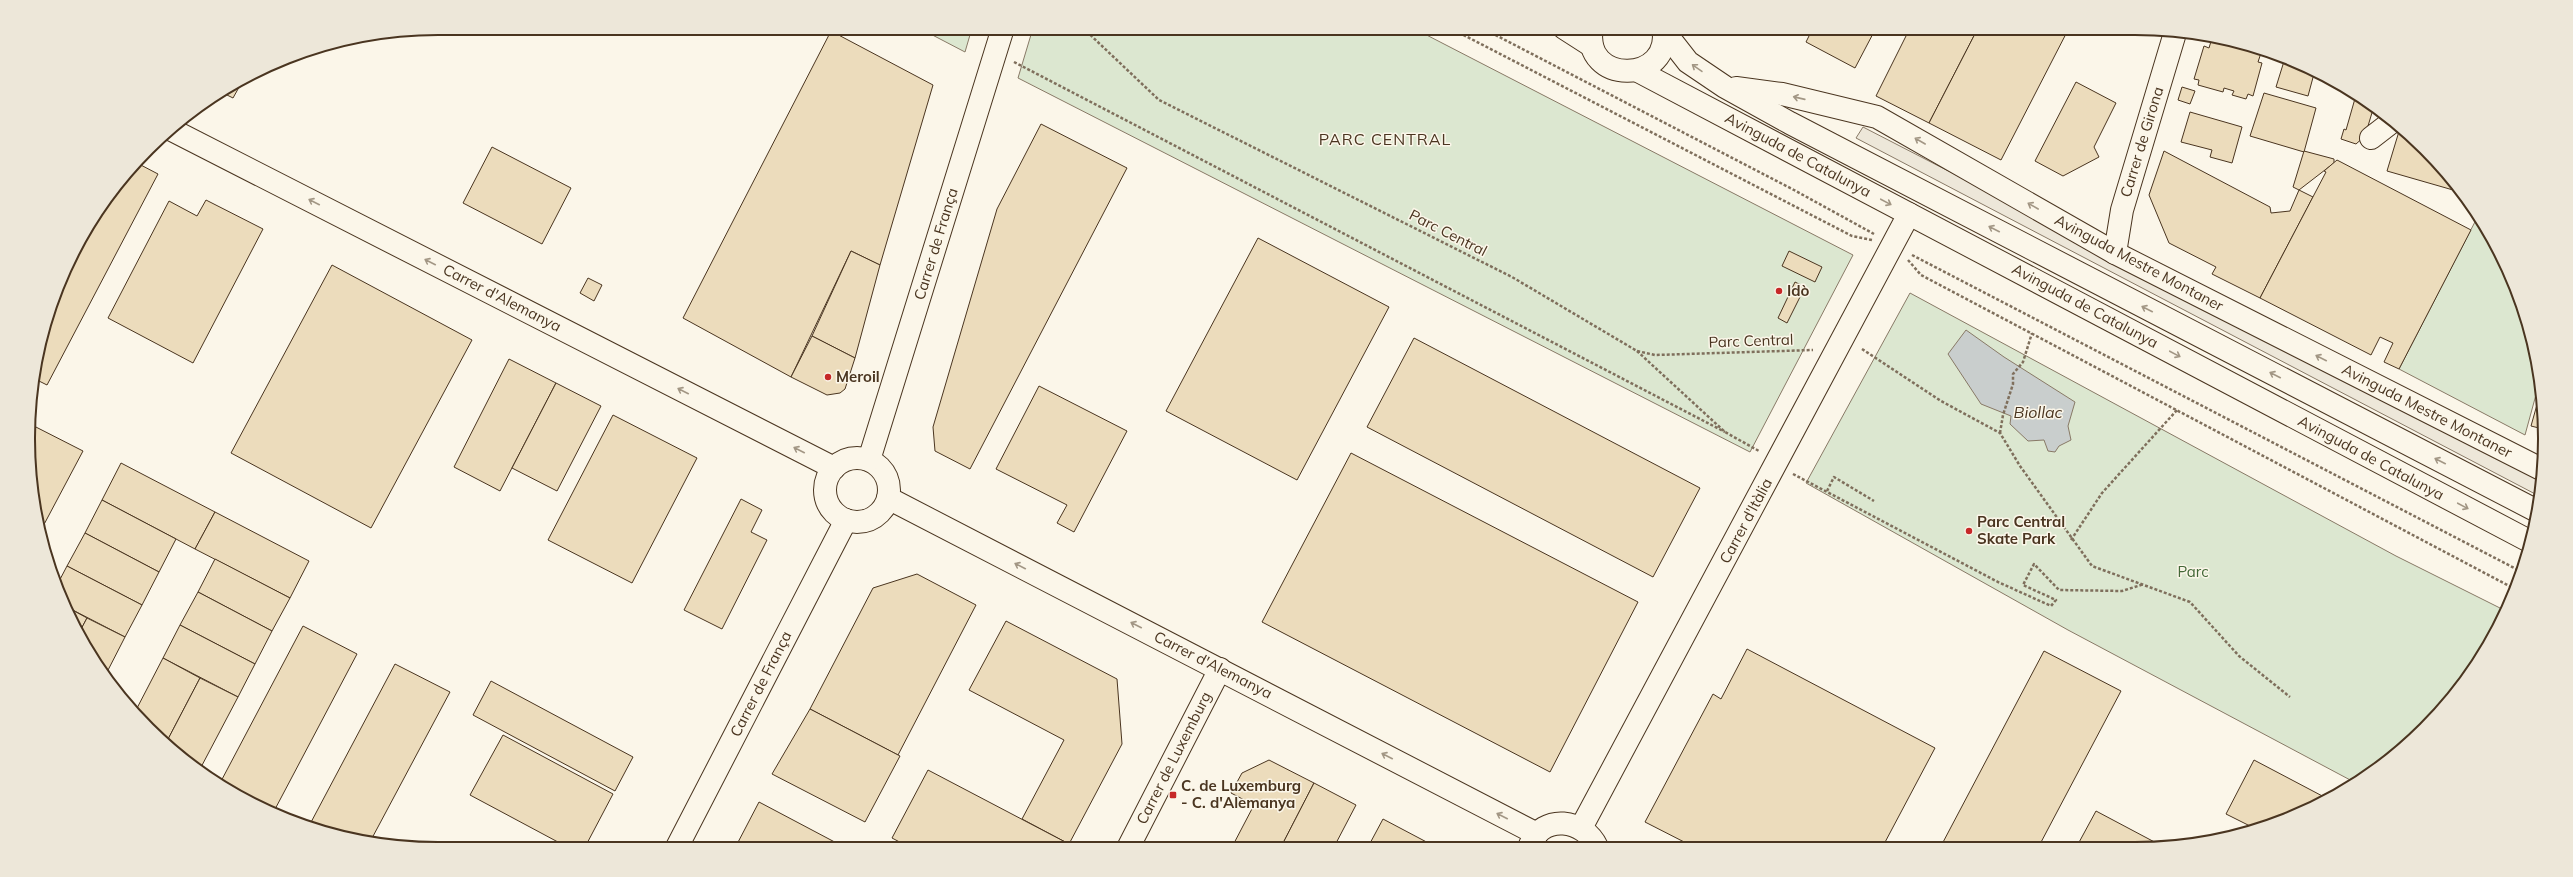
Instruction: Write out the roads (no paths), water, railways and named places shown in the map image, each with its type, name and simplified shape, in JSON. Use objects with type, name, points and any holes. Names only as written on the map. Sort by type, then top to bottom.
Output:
[{"type":"street","name":"Carrer de França","points":[[868,460],[1001,35]]},
{"type":"street","points":[[1592,37],[1602,62],[1610,68],[1628,72],[1638,71],[1647,66],[1661,50],[1662,35]]},
{"type":"street","name":"Avinguda de Catalunya","points":[[1668,35],[1688,62],[1725,87],[1804,131],[2532,509]]},
{"type":"street","name":"Carrer de Girona","points":[[2115,253],[2122,210],[2174,37]]},
{"type":"street","name":"Avinguda de Catalunya","points":[[1638,71],[2525,538]]},
{"type":"street","name":"Avinguda Mestre Montaner","points":[[1725,87],[1782,94],[1877,117],[2115,253],[2537,467]]},
{"type":"street","points":[[2371,138],[2388,125]]},
{"type":"street","name":"Carrer d'Alemanya","points":[[177,131],[834,468]]},
{"type":"street","name":"Carrer d'Itàlia","points":[[1581,828],[1785,468],[1841,343],[1910,214]]},
{"type":"street","points":[[852,458],[868,460],[878,466],[885,475],[888,486],[888,498],[882,510],[872,518],[859,522],[846,520],[835,513],[825,497],[827,478],[834,468],[852,458]]},
{"type":"street","name":"Carrer d'Alemanya","points":[[888,498],[1220,669],[1533,840]]},
{"type":"street","name":"Carrer de França","points":[[679,842],[846,520]]},
{"type":"street","name":"Carrer de Luxemburg","points":[[1131,842],[1220,669]]},
{"type":"street","points":[[1533,840],[1547,826],[1558,823],[1570,824],[1581,828],[1589,834],[1594,842]]},
{"type":"water","name":"Biollac","points":[[1966,330],[2004,357],[2075,402],[2068,426],[2071,440],[2059,446],[2055,452],[2048,451],[2044,440],[2028,441],[2010,424],[2011,416],[1981,404],[1948,354]]},
{"type":"place","name":"Idò","points":[[1779,291]]},
{"type":"place","name":"Meroil","points":[[828,377]]},
{"type":"place","name":"Parc Central Skate Park","points":[[1969,531]]},
{"type":"place","name":"C. de Luxemburg - C. d'Alemanya","points":[[1173,795]]},
{"type":"district","name":"PARC CENTRAL","points":[[1385,139]]},
{"type":"park label","name":"Parc","points":[[2193,572]]}]
